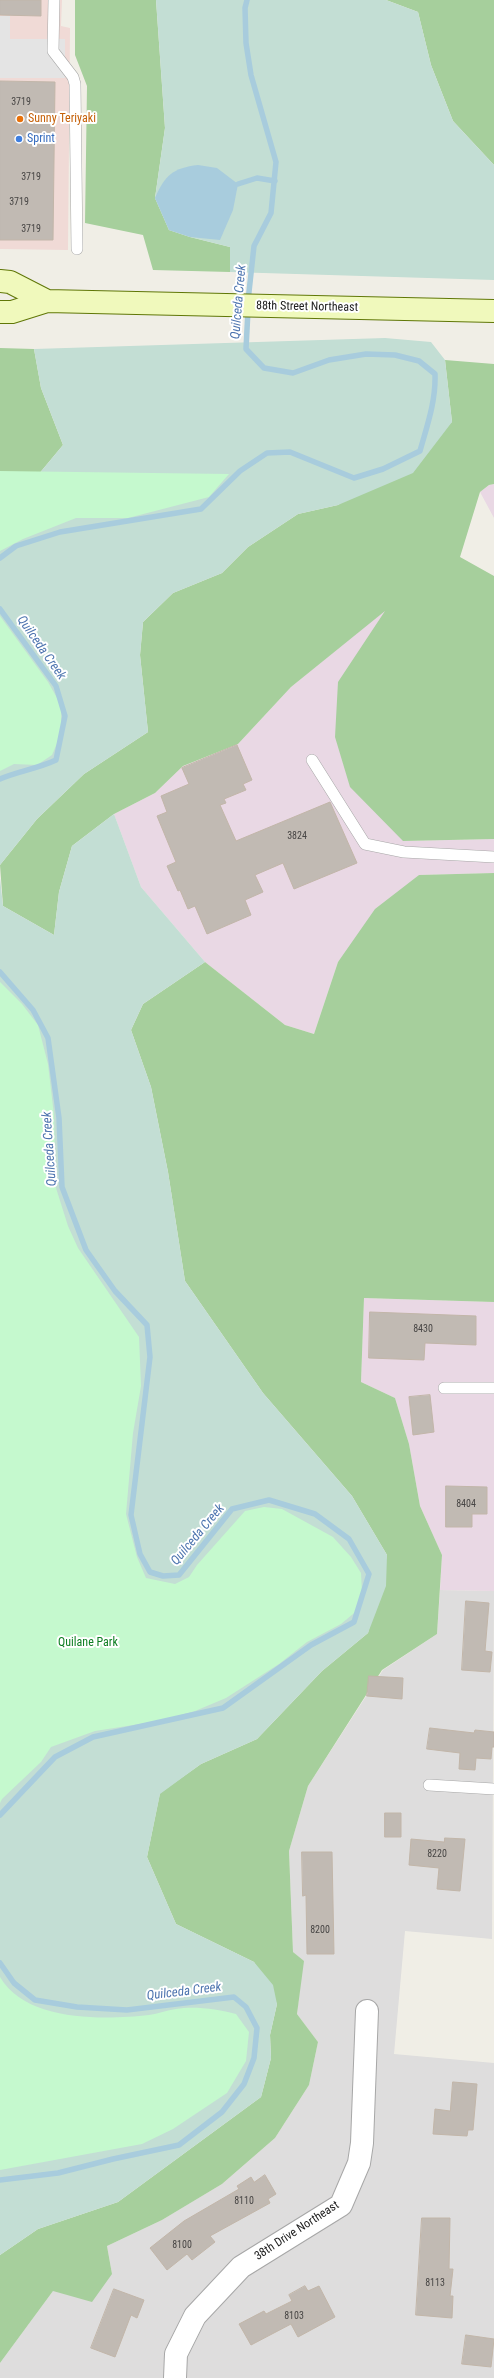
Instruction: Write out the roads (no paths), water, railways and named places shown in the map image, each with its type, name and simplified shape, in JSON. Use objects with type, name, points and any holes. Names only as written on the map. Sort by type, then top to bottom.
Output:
[{"type":"main road","name":"88th Street Northeast","points":[[0,281],[10,282],[47,301]]},
{"type":"main road","name":"88th Street Northeast","points":[[0,312],[12,312],[47,301],[494,311]]},
{"type":"street","name":"38th Drive Northeast","points":[[175,2378],[176,2354],[195,2316],[241,2267],[341,2205],[359,2163],[362,2143],[367,2011]]},
{"type":"lane","points":[[54,0],[53,51],[73,78],[75,84],[77,249]]},
{"type":"lane","points":[[312,760],[365,844],[404,852],[494,857]]},
{"type":"lane","points":[[444,1388],[494,1388]]},
{"type":"lane","points":[[429,1785],[494,1789]]},
{"type":"waterway","name":"Quilceda Creek","points":[[247,0],[245,8],[246,43],[251,75],[276,162],[271,213],[254,246],[248,301]]},
{"type":"waterway","points":[[238,184],[257,178],[275,181]]},
{"type":"waterway","name":"Quilceda Creek","points":[[0,558],[16,546],[60,532],[201,509],[240,471],[267,453],[290,452],[354,478],[383,469],[420,451],[433,404],[435,374],[419,361],[395,355],[366,354],[329,360],[293,373],[264,368],[246,349],[248,310]]},
{"type":"waterway","name":"Quilceda Creek","points":[[0,609],[56,686],[65,716],[56,760],[0,779]]},
{"type":"waterway","name":"Quilceda Creek","points":[[0,972],[33,1010],[48,1038],[59,1118],[62,1187],[86,1250],[115,1291],[147,1325],[150,1357],[131,1515],[140,1554],[150,1572],[163,1576],[179,1575],[232,1509],[269,1500],[315,1514],[349,1539],[369,1574],[354,1622],[311,1645],[223,1708],[93,1737],[55,1757],[0,1815]]},
{"type":"waterway","name":"Quilceda Creek","points":[[0,1963],[14,1983],[35,2000],[77,2007],[127,2010],[234,1997],[246,2007],[257,2028],[254,2058],[244,2084],[222,2112],[179,2145],[113,2159],[58,2173],[0,2180]]},
{"type":"place","name":"Sunny Teriyaki","points":[[20,119]]},
{"type":"place","name":"Sprint","points":[[19,139]]},
{"type":"park label","name":"Quilane Park","points":[[88,1643]]}]
